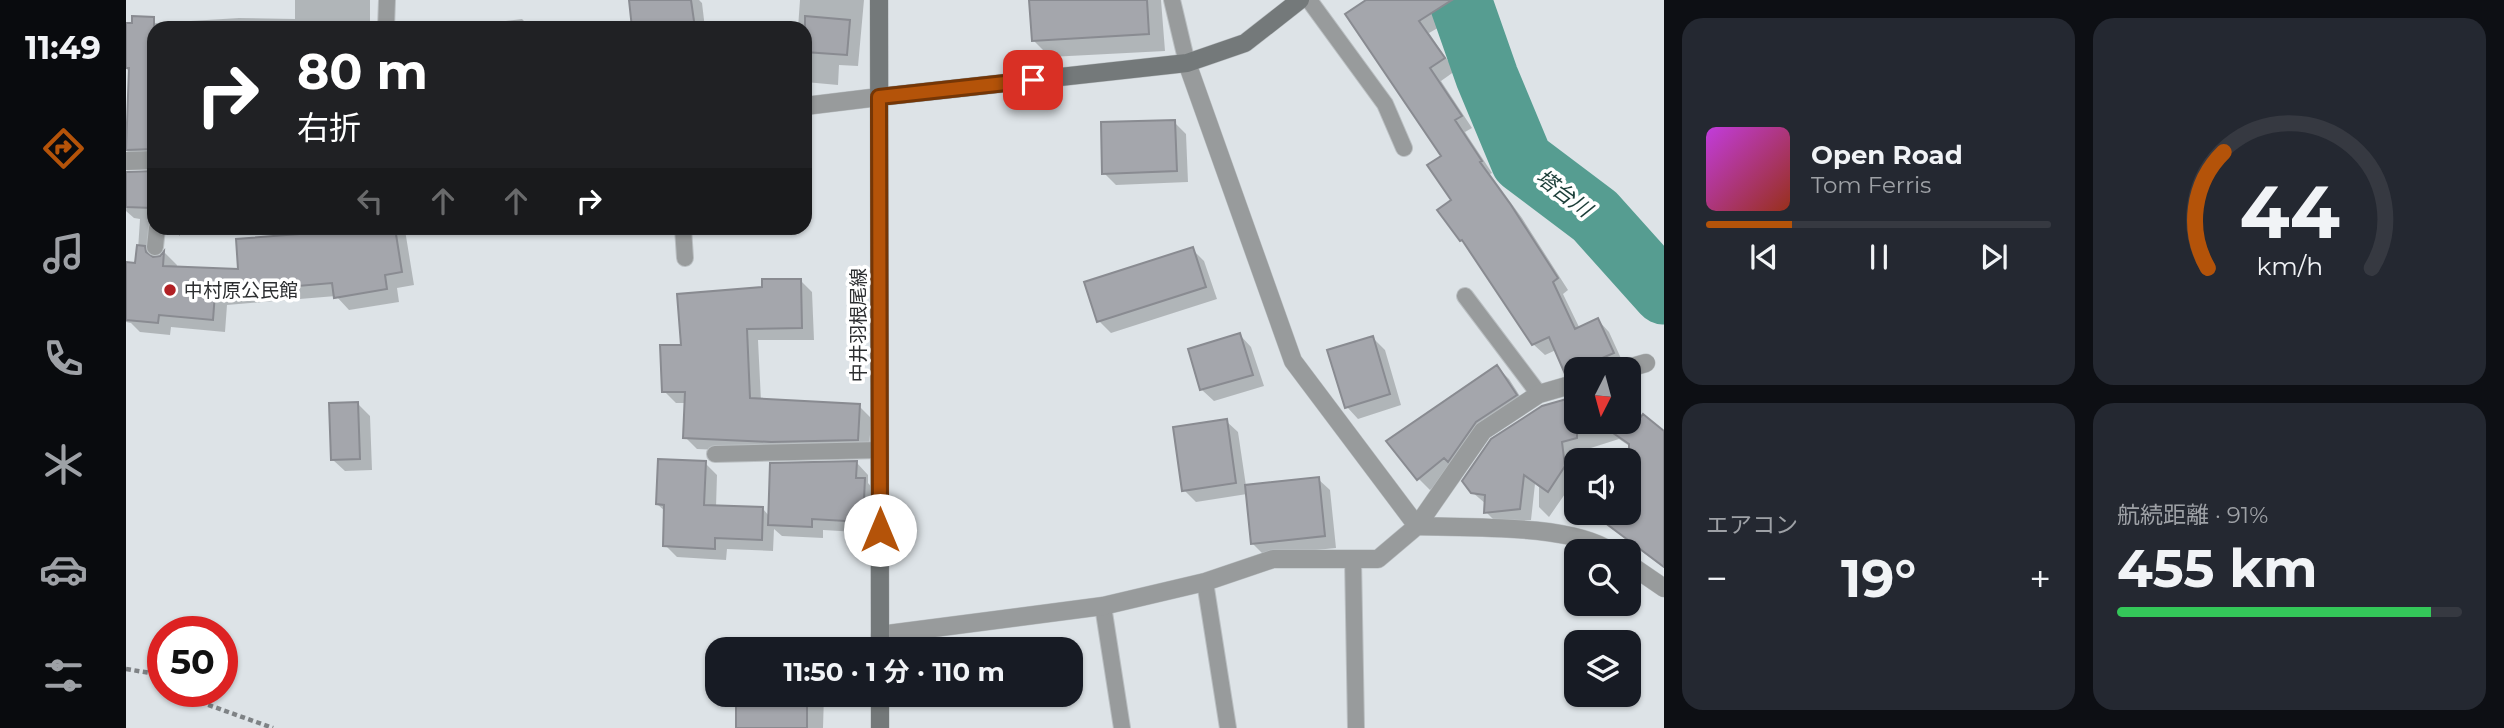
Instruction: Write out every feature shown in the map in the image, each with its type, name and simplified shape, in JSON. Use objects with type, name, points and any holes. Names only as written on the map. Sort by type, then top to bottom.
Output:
[{"type":"main road","name":"中井羽根尾線","points":[[879,0],[880,637]]},
{"type":"main road","points":[[879,97],[1187,63],[1245,43],[1300,0]]},
{"type":"main road","points":[[880,707],[880,728]]},
{"type":"street","points":[[1187,63],[1293,361],[1418,526]]},
{"type":"street","points":[[812,105],[879,97]]},
{"type":"street","points":[[126,161],[147,160]]},
{"type":"street","points":[[1642,364],[1646,363]]},
{"type":"street","points":[[911,637],[1103,606],[1205,582],[1273,559],[1378,559],[1418,526],[1483,431],[1539,394],[1564,387]]},
{"type":"street","points":[[1418,526],[1524,529],[1581,539]]},
{"type":"street","points":[[1641,572],[1664,587]]},
{"type":"lane","points":[[386,21],[387,0]]},
{"type":"lane","points":[[1172,0],[1187,63]]},
{"type":"lane","points":[[1308,0],[1385,104],[1404,148]]},
{"type":"lane","points":[[155,247],[156,235]]},
{"type":"lane","points":[[683,235],[685,258]]},
{"type":"lane","points":[[1465,296],[1539,394]]},
{"type":"lane","points":[[715,454],[880,450]]},
{"type":"lane","points":[[1353,559],[1356,728]]},
{"type":"lane","points":[[1205,582],[1227,728]]},
{"type":"lane","points":[[1103,606],[1122,728]]},
{"type":"path","points":[[126,669],[147,672]]},
{"type":"path","points":[[214,707],[274,728]]},
{"type":"building","points":[[629,0],[691,0],[694,21],[631,21]]},
{"type":"building","points":[[1029,0],[1147,0],[1149,34],[1032,41]]},
{"type":"building","points":[[1366,0],[1452,0],[1419,21],[1445,58],[1430,68],[1462,116],[1455,120],[1482,161],[1480,162],[1558,278],[1553,282],[1575,329],[1598,318],[1614,353],[1605,357],[1564,357],[1564,372],[1549,337],[1532,345],[1462,240],[1460,241],[1437,210],[1451,200],[1427,165],[1441,156],[1345,14]]},
{"type":"building","points":[[132,16],[154,17],[154,21],[147,21],[147,149],[126,150],[129,68],[126,68],[126,23],[132,23]]},
{"type":"building","points":[[805,16],[850,20],[847,55],[812,52],[812,21],[805,21]]},
{"type":"building","points":[[1175,120],[1177,171],[1102,174],[1101,122]]},
{"type":"building","points":[[147,171],[147,208],[126,207],[126,172]]},
{"type":"building","points":[[286,235],[396,235],[402,272],[385,275],[387,289],[334,298],[332,283],[215,293],[213,320],[159,315],[158,323],[126,320],[126,262],[135,263],[137,245],[145,246],[146,252],[153,257],[160,256],[164,251],[163,266],[238,269],[236,239]]},
{"type":"building","points":[[1193,247],[1206,287],[1097,322],[1084,282]]},
{"type":"building","points":[[762,279],[801,279],[802,328],[747,329],[750,398],[860,404],[858,440],[771,442],[683,438],[685,392],[662,392],[660,345],[681,345],[677,294],[762,287]]},
{"type":"building","points":[[1240,333],[1253,375],[1200,390],[1188,349]]},
{"type":"building","points":[[1373,336],[1390,394],[1345,408],[1327,350]]},
{"type":"building","points":[[1497,365],[1517,395],[1476,422],[1448,462],[1444,458],[1417,480],[1386,441]]},
{"type":"building","points":[[1564,400],[1564,434],[1577,434],[1577,438],[1562,442],[1564,468],[1548,492],[1524,475],[1520,509],[1484,513],[1485,495],[1471,493],[1462,481],[1491,439],[1542,406]]},
{"type":"building","points":[[358,402],[360,459],[331,460],[329,403]]},
{"type":"building","points":[[1642,415],[1664,431],[1664,567],[1641,550],[1641,539],[1627,539],[1608,525],[1641,525],[1641,448],[1629,448],[1629,444],[1614,434],[1642,434]]},
{"type":"building","points":[[1227,419],[1236,483],[1182,491],[1173,427]]},
{"type":"building","points":[[658,459],[706,461],[704,505],[763,507],[762,540],[715,538],[715,549],[663,546],[664,505],[656,504]]},
{"type":"building","points":[[857,461],[856,478],[865,478],[863,522],[812,519],[812,527],[768,525],[770,463]]},
{"type":"building","points":[[1319,477],[1325,536],[1251,544],[1245,485]]},
{"type":"building","points":[[736,707],[807,707],[807,728],[736,728]]},
{"type":"waterway","name":"塔台川","points":[[1460,0],[1487,77],[1522,161],[1595,216],[1664,293]]},
{"type":"place","name":"中村原公民館","points":[[170,290]]},
{"type":"route","points":[[880,530],[879,97],[1033,80]]}]
